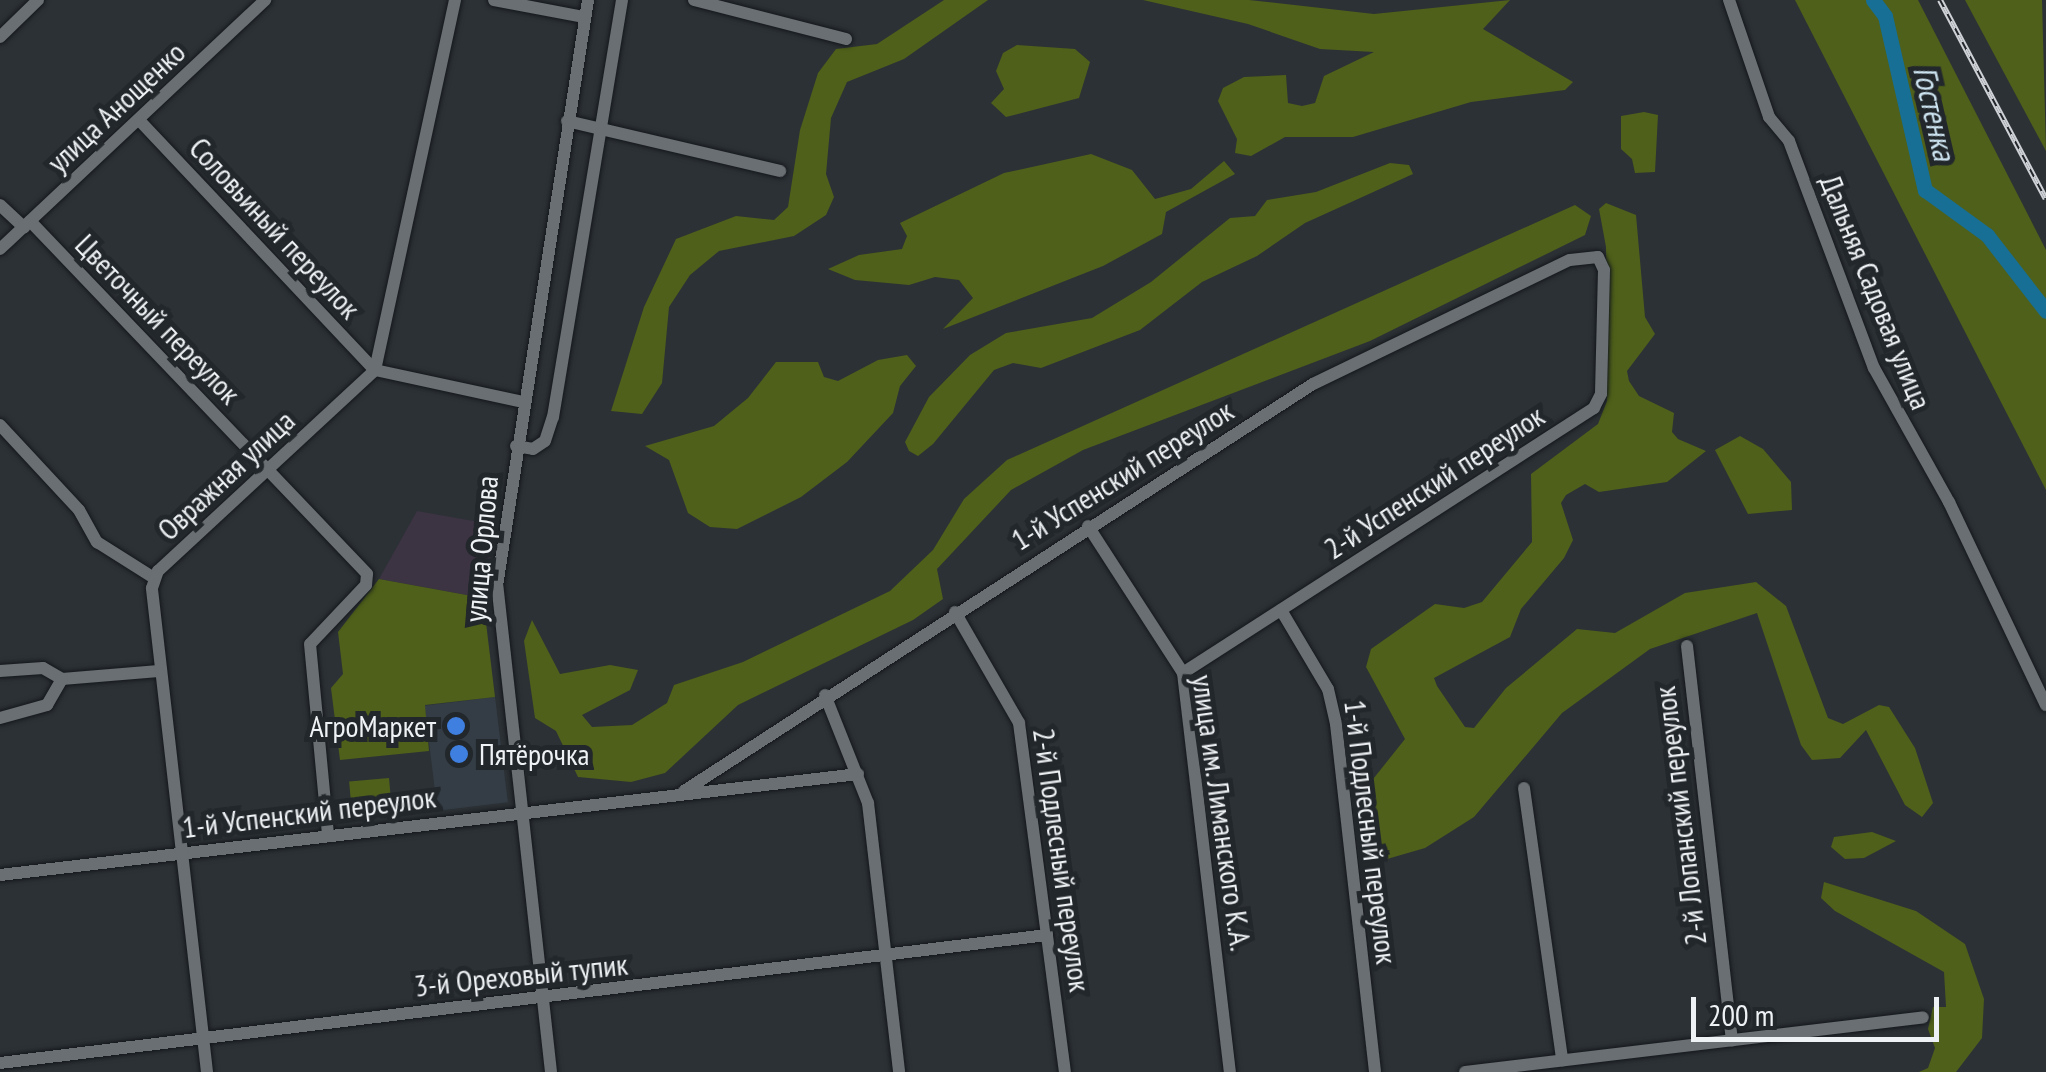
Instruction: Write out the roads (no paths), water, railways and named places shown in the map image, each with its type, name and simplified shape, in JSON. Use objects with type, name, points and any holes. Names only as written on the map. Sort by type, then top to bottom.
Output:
[{"type":"street","points":[[0,37],[38,0]]},
{"type":"street","name":"улица Анощенко","points":[[0,249],[264,0]]},
{"type":"street","points":[[455,0],[375,370],[522,402]]},
{"type":"street","points":[[494,0],[584,17]]},
{"type":"street","name":"улица Орлова","points":[[551,1072],[519,812],[498,592],[522,402],[588,0]]},
{"type":"street","name":"улица Орлова","points":[[516,446],[545,441],[554,417],[622,0]]},
{"type":"street","points":[[694,0],[846,38]]},
{"type":"street","name":"Дальняя Садовая улица","points":[[1729,0],[1769,117],[1788,141],[1874,368],[1950,502],[2046,705]]},
{"type":"street","name":"Соловьиный переулок","points":[[139,120],[375,370]]},
{"type":"street","points":[[567,121],[780,170]]},
{"type":"street","name":"Цветочный переулок","points":[[0,205],[27,224],[359,565],[366,585],[310,644],[328,836]]},
{"type":"street","name":"1-й Успенский переулок","points":[[684,791],[825,696],[1313,384],[1570,260],[1589,254],[1604,270]]},
{"type":"street","name":"2-й Успенский переулок","points":[[1184,673],[1594,408],[1601,394],[1604,270]]},
{"type":"street","name":"Овражная улица","points":[[207,1072],[159,671],[154,578],[375,370]]},
{"type":"street","points":[[0,425],[79,510],[98,542],[154,578]]},
{"type":"street","name":"улица им. Лиманского К.А.","points":[[1088,526],[1184,673],[1230,1072]]},
{"type":"street","name":"1-й Подлесный переулок","points":[[1281,610],[1328,689],[1336,724],[1375,1072]]},
{"type":"street","name":"2-й Подлесный переулок","points":[[955,612],[1019,723],[1065,1072]]},
{"type":"street","name":"2-й Лопанский переулок","points":[[1686,646],[1732,1040]]},
{"type":"street","points":[[0,670],[44,668],[62,678],[159,671]]},
{"type":"street","points":[[0,718],[47,705],[62,678]]},
{"type":"street","points":[[825,696],[868,803],[899,1072]]},
{"type":"street","name":"1-й Успенский переулок","points":[[0,876],[684,791],[858,774]]},
{"type":"street","points":[[1524,788],[1554,1065]]},
{"type":"street","name":"3-й Ореховый тупик","points":[[0,1063],[885,958],[1046,935]]},
{"type":"street","points":[[1465,1072],[1554,1065],[1924,1017]]},
{"type":"waterway","name":"Гостенка","points":[[1873,0],[1885,16],[1925,190],[1987,235],[2046,311]]},
{"type":"railway","points":[[1940,0],[2046,199]]},
{"type":"place","name":"АгроМаркет","points":[[456,726]]},
{"type":"place","name":"Пятёрочка","points":[[459,754]]}]
